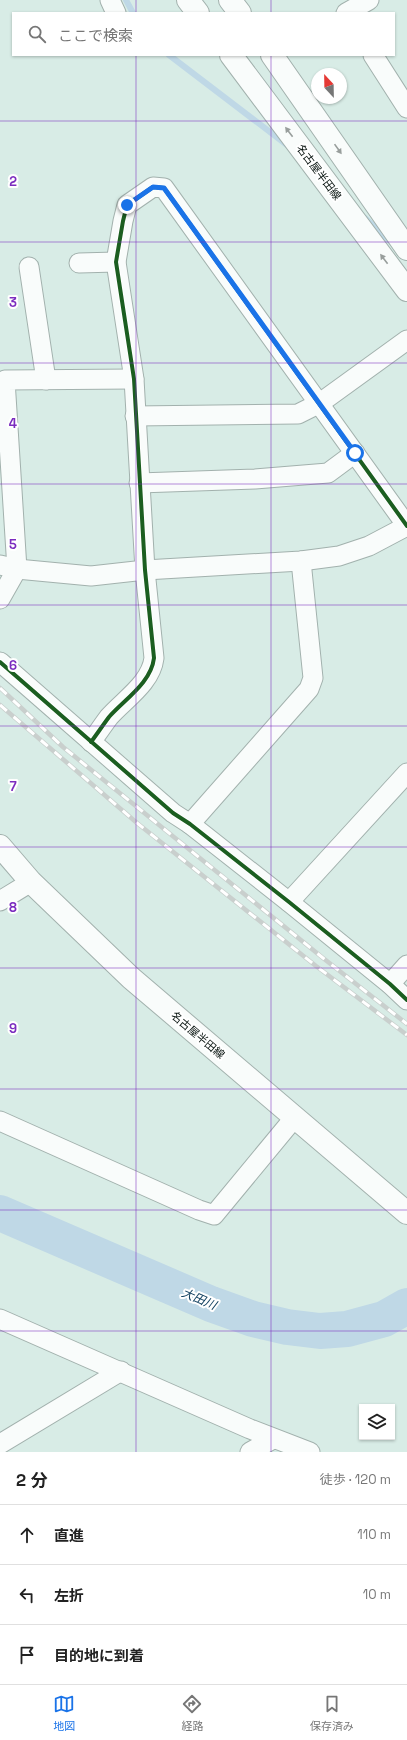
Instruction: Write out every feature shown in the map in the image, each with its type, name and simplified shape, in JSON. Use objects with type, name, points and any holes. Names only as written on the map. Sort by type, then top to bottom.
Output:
[{"type":"main road","points":[[188,0],[197,12]]},
{"type":"main road","points":[[230,0],[239,12]]},
{"type":"main road","name":"名古屋半田線","points":[[232,56],[407,290]]},
{"type":"main road","points":[[273,56],[407,249]]},
{"type":"main road","name":"名古屋半田線","points":[[0,846],[31,882],[131,978],[407,1213]]},
{"type":"street","points":[[110,0],[116,12]]},
{"type":"street","points":[[339,0],[346,12]]},
{"type":"street","points":[[349,12],[369,0]]},
{"type":"street","points":[[374,56],[406,103]]},
{"type":"street","points":[[9,567],[91,576],[145,570],[301,561],[339,556],[369,546],[407,526],[164,188],[153,187],[127,205],[116,262],[134,379],[139,483],[145,570],[154,658],[153,667],[146,678],[109,717],[90,742]]},
{"type":"street","points":[[79,263],[116,262]]},
{"type":"street","points":[[29,267],[46,380]]},
{"type":"street","points":[[135,416],[298,414],[320,403],[407,340]]},
{"type":"street","points":[[0,599],[9,567],[3,380],[134,379]]},
{"type":"street","points":[[139,483],[255,479],[328,473],[355,453]]},
{"type":"street","points":[[190,824],[310,689],[313,678],[301,561]]},
{"type":"street","points":[[0,662],[173,813],[190,824],[289,902],[390,984],[407,1000]]},
{"type":"street","points":[[289,902],[407,773]]},
{"type":"street","points":[[0,901],[31,882]]},
{"type":"street","points":[[390,984],[407,965]]},
{"type":"street","points":[[0,1121],[199,1210],[214,1215],[295,1117]]},
{"type":"street","points":[[0,1319],[273,1439],[310,1452]]},
{"type":"street","points":[[0,1444],[121,1371]]},
{"type":"street","points":[[250,1452],[273,1439]]},
{"type":"waterway","points":[[126,0],[132,12]]},
{"type":"waterway","points":[[170,56],[287,145]]},
{"type":"waterway","points":[[365,218],[391,242]]},
{"type":"waterway","name":"大田川","points":[[0,1213],[211,1304],[253,1319],[287,1327],[320,1331],[347,1329],[384,1319],[407,1306]]},
{"type":"railway","points":[[0,688],[63,747],[323,958],[407,1024]]},
{"type":"railway","points":[[0,705],[137,823],[316,966],[407,1035]]},
{"type":"cycle path","points":[[91,742],[109,717],[143,683],[152,667],[154,658],[145,570],[134,379],[116,262],[127,205],[153,187],[164,188],[407,526]]},
{"type":"cycle path","points":[[0,662],[173,813],[190,824],[289,902],[390,984],[407,1000]]},
{"type":"route","points":[[127,205],[153,187],[164,188],[355,453]]}]
